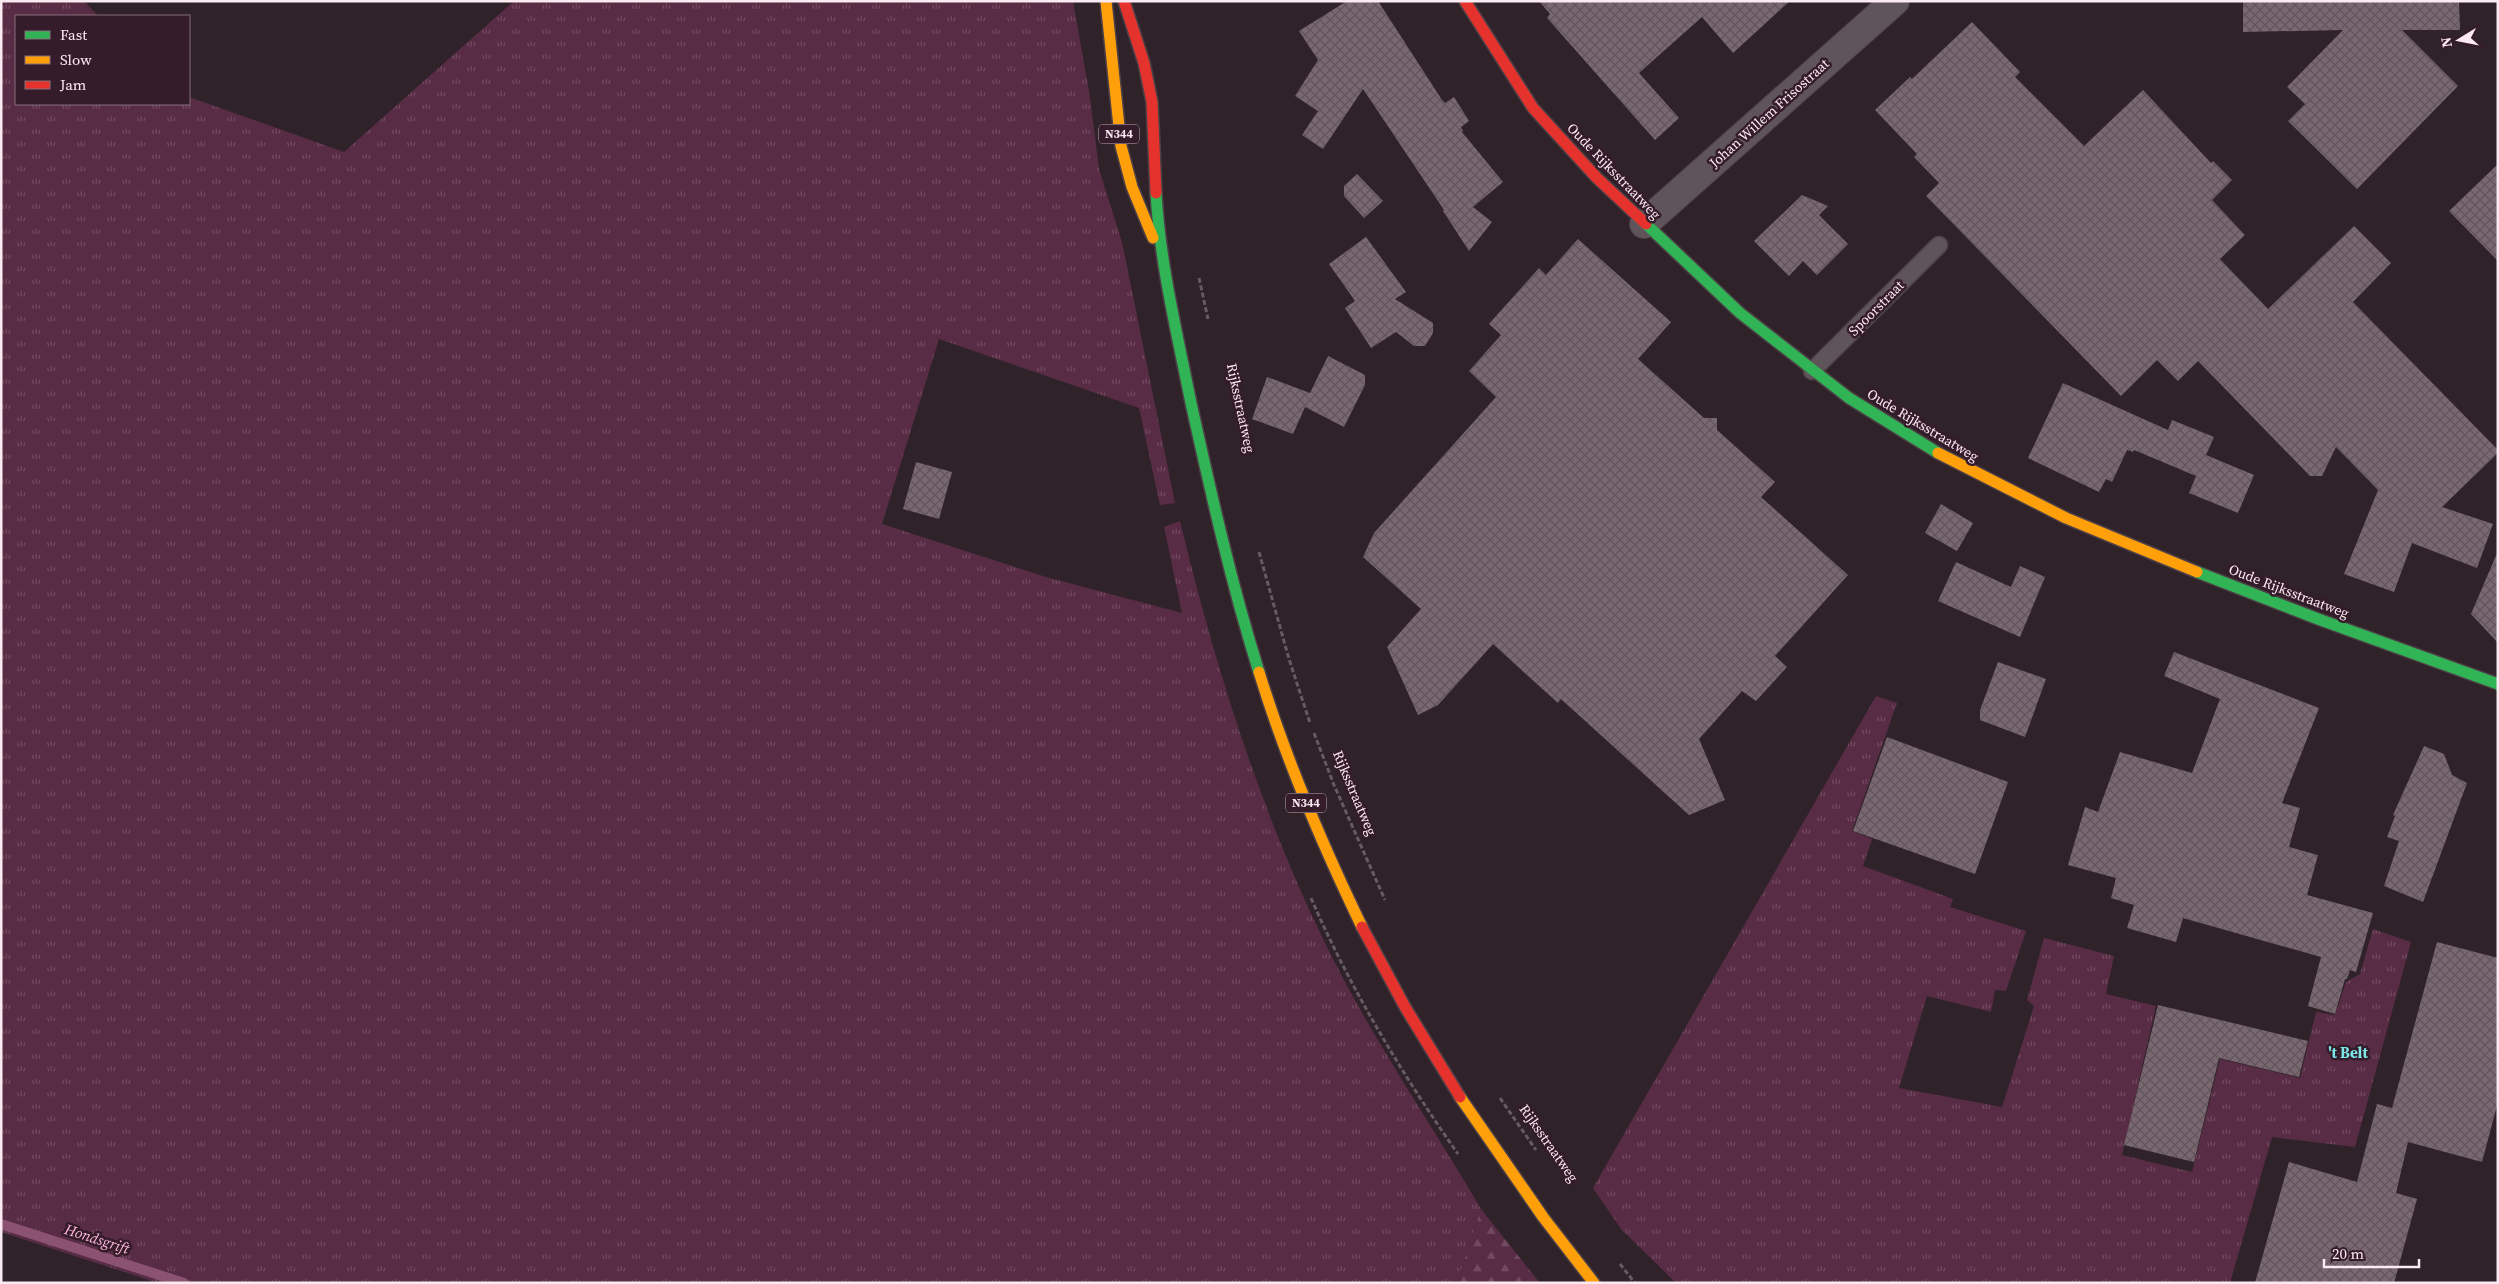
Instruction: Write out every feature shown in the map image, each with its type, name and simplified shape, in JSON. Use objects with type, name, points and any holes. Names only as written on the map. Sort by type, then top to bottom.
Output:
[{"type":"main road","name":"N344","points":[[1106,1],[1120,146],[1132,187],[1162,260]]},
{"type":"main road","name":"N344","points":[[1124,1],[1145,67],[1153,106],[1162,260],[1214,506],[1241,612],[1269,704],[1321,840],[1384,970],[1441,1071],[1511,1175],[1594,1283]]},
{"type":"main road","name":"Oude Rijksstraatweg","points":[[1465,1],[1533,108],[1644,224],[1740,313],[1812,371],[1900,432],[2004,489],[2066,518],[2318,619],[2498,684]]},
{"type":"street","name":"Johan Willem Frisostraat","points":[[1644,224],[1895,1]]},
{"type":"lane","name":"Spoorstraat","points":[[1812,371],[1939,245]]},
{"type":"path","points":[[1198,275],[1210,329]]},
{"type":"path","name":"Rijksstraatweg","points":[[1258,547],[1289,659],[1312,727],[1334,785],[1386,901]]},
{"type":"path","name":"Rijksstraatweg","points":[[1496,1092],[1540,1157]]},
{"type":"path","points":[[1616,1258],[1635,1283]]},
{"type":"green space","points":[[1,1],[84,1],[97,15],[15,15],[15,105],[190,105],[190,97],[344,152],[514,1],[1073,1],[1090,97],[1099,169],[1122,242],[1175,503],[1160,505],[1139,408],[939,339],[882,524],[1046,577],[1182,613],[1164,527],[1180,521],[1208,629],[1241,735],[1279,839],[1301,890],[1324,941],[1360,1010],[1481,1209],[1457,1283],[158,1283],[1,1232]]},
{"type":"green space","points":[[1876,696],[1897,703],[1852,831],[1872,839],[1863,866],[1953,899],[1950,907],[2026,931],[2006,991],[1995,990],[1991,1012],[1927,996],[1899,1088],[2002,1107],[2034,1006],[2027,1000],[2044,938],[2114,956],[2106,994],[2156,1006],[2122,1155],[2192,1172],[2220,1059],[2300,1078],[2316,1012],[2335,1015],[2346,982],[2360,974],[2373,929],[2411,942],[2355,1147],[2272,1137],[2230,1283],[1676,1283],[1621,1229],[1593,1188]]},
{"type":"green space","points":[[1481,1209],[1540,1283],[1457,1283]]},
{"type":"building","points":[[1347,1],[1378,1],[1442,100],[1445,103],[1454,97],[1469,121],[1461,127],[1462,132],[1503,182],[1473,207],[1492,222],[1469,251],[1444,210],[1363,89],[1323,149],[1302,135],[1318,111],[1295,96],[1318,60],[1299,31]]},
{"type":"building","points":[[1539,1],[1790,1],[1733,53],[1702,17],[1639,73],[1679,118],[1655,140],[1547,18],[1550,14]]},
{"type":"building","points":[[2243,1],[2459,1],[2460,30],[2402,30],[2458,86],[2357,189],[2288,121],[2305,104],[2287,87],[2343,30],[2243,32]]},
{"type":"building","points":[[1972,22],[2020,72],[2015,77],[2084,146],[2143,90],[2211,163],[2213,161],[2232,180],[2212,200],[2245,235],[2220,259],[2268,309],[2354,226],[2391,263],[2353,302],[2498,450],[2498,453],[2442,507],[2493,524],[2477,568],[2412,543],[2394,592],[2344,574],[2378,490],[2336,447],[2322,476],[2310,476],[2198,361],[2178,381],[2157,360],[2121,396],[1926,196],[1939,183],[1914,157],[1917,154],[1875,110],[1910,77],[1912,79]]},
{"type":"building","points":[[2498,164],[2498,261],[2449,211]]},
{"type":"building","points":[[1357,174],[1383,201],[1364,218],[1344,196],[1344,186]]},
{"type":"building","points":[[1802,195],[1828,206],[1819,215],[1848,244],[1817,275],[1803,261],[1789,276],[1754,241]]},
{"type":"building","points":[[1366,237],[1406,292],[1395,299],[1433,323],[1433,333],[1425,346],[1414,346],[1396,332],[1371,348],[1345,308],[1355,301],[1329,264]]},
{"type":"building","points":[[1578,239],[1671,322],[1638,359],[1704,418],[1717,418],[1717,430],[1775,482],[1761,497],[1848,575],[1775,656],[1787,667],[1756,701],[1742,691],[1699,739],[1725,800],[1689,815],[1561,699],[1558,703],[1493,644],[1438,705],[1418,715],[1387,647],[1421,609],[1363,557],[1374,533],[1496,397],[1469,371],[1501,335],[1489,324],[1539,268],[1546,275]]},
{"type":"building","points":[[1328,356],[1365,375],[1365,385],[1344,427],[1305,407],[1293,434],[1252,419],[1267,377],[1310,393]]},
{"type":"building","points":[[2063,383],[2168,430],[2172,420],[2214,437],[2206,455],[2254,475],[2238,513],[2189,493],[2196,476],[2134,450],[2133,452],[2127,450],[2112,482],[2106,479],[2099,492],[2028,458]]},
{"type":"building","points":[[916,462],[952,472],[939,519],[903,509]]},
{"type":"building","points":[[1941,504],[1973,523],[1957,551],[1925,533]]},
{"type":"building","points":[[2498,551],[2498,643],[2471,614]]},
{"type":"building","points":[[1956,562],[2011,587],[2020,566],[2045,577],[2020,637],[1938,601]]},
{"type":"building","points":[[2174,652],[2319,708],[2282,803],[2300,808],[2289,847],[2318,855],[2307,895],[2373,913],[2356,972],[2350,970],[2347,979],[2345,979],[2335,1014],[2308,1006],[2321,957],[2183,918],[2176,942],[2127,928],[2134,905],[2111,898],[2116,878],[2068,865],[2085,807],[2098,812],[2120,752],[2192,773],[2220,699],[2164,676]]},
{"type":"building","points":[[1998,662],[2046,679],[2025,737],[1980,720],[1980,710]]},
{"type":"building","points":[[1887,737],[2008,782],[1975,874],[1853,831]]},
{"type":"building","points":[[2424,746],[2444,754],[2452,775],[2467,783],[2423,902],[2384,886],[2399,841],[2387,837],[2395,816],[2393,815]]},
{"type":"building","points":[[2437,942],[2498,958],[2498,1102],[2482,1162],[2408,1142],[2396,1193],[2417,1199],[2394,1283],[2255,1283],[2289,1162],[2357,1182],[2377,1104],[2392,1108]]},
{"type":"building","points":[[2158,1005],[2308,1041],[2299,1077],[2219,1058],[2194,1162],[2124,1145]]},
{"type":"waterway","name":"Hondsgrift","points":[[1,1224],[184,1283]]},
{"type":"traffic: fast","points":[[1156,193],[1165,272],[1191,403],[1230,572],[1259,672]]},
{"type":"traffic: fast","points":[[1646,224],[1740,313],[1849,398],[1938,453]]},
{"type":"traffic: fast","points":[[2197,572],[2318,619],[2498,684]]},
{"type":"traffic: slow","points":[[1106,1],[1121,146],[1132,187],[1153,238]]},
{"type":"traffic: slow","points":[[1938,453],[2066,518],[2197,572]]},
{"type":"traffic: slow","points":[[1259,672],[1281,737],[1306,801],[1362,927]]},
{"type":"traffic: slow","points":[[1460,1097],[1543,1217],[1594,1283]]},
{"type":"traffic: jam","points":[[1124,1],[1144,63],[1152,102],[1156,193]]},
{"type":"traffic: jam","points":[[1465,1],[1533,108],[1597,178],[1646,224]]},
{"type":"traffic: jam","points":[[1362,927],[1405,1007],[1460,1097]]},
{"type":"district","name":"'t Belt","points":[[2348,1053]]}]
